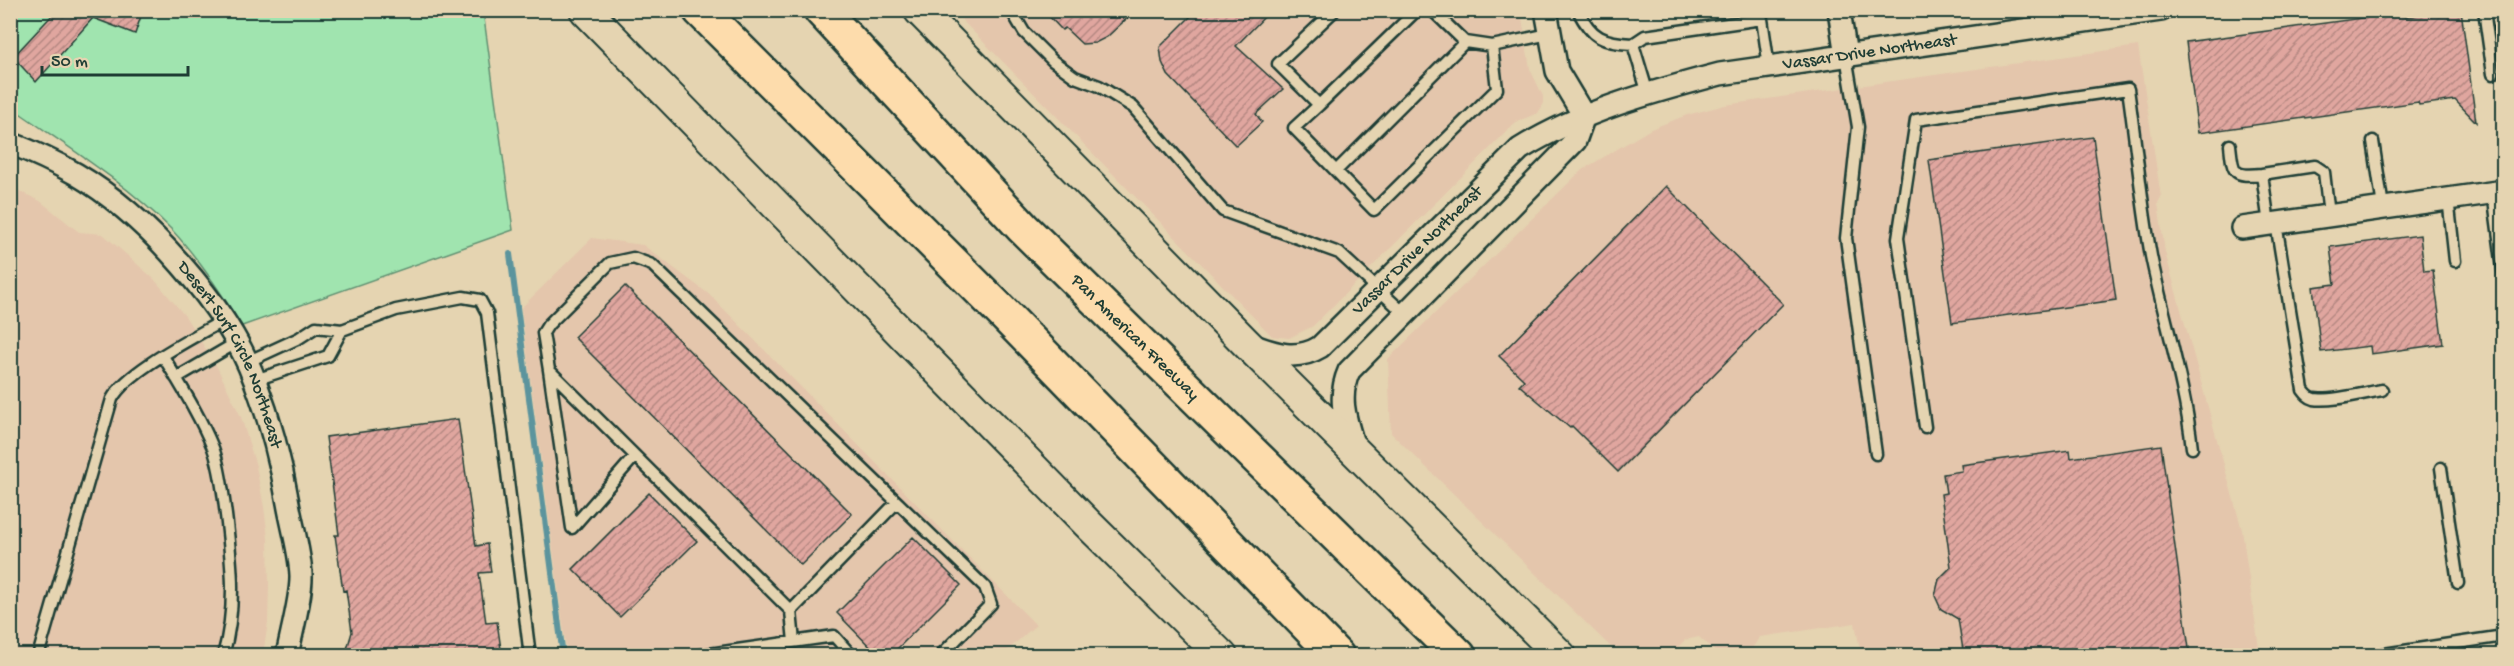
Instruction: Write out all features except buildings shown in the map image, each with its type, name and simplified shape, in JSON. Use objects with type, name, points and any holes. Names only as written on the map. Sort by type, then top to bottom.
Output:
[{"type":"highway","points":[[700,10],[1002,311],[1337,656]]},
{"type":"highway","name":"Pan American Freeway","points":[[821,10],[1023,228],[1459,656]]},
{"type":"main road","points":[[585,10],[1088,524],[1221,656]]},
{"type":"main road","points":[[919,10],[1245,342],[1561,656]]},
{"type":"street","points":[[1546,10],[1557,71],[1584,116]]},
{"type":"street","points":[[1839,10],[1846,56]]},
{"type":"street","name":"Vassar Drive Northeast","points":[[1245,342],[1280,355],[1310,353],[1333,336],[1520,149],[1548,132],[1584,116],[1648,94],[1720,74],[1846,56],[2081,16],[2161,10]]},
{"type":"street","name":"Vassar Drive Northeast","points":[[1355,451],[1343,411],[1343,384],[1349,371],[1575,141],[1584,116]]},
{"type":"street","name":"Desert Surf Circle Northeast","points":[[10,143],[77,174],[140,222],[168,249],[236,343],[251,371],[281,463],[301,576],[287,656]]},
{"type":"street","points":[[2242,228],[2498,192]]},
{"type":"lane","points":[[1011,10],[1024,32],[1053,61],[1075,77],[1099,86],[1133,107],[1223,211],[1339,253],[1380,288],[1405,314]]},
{"type":"lane","points":[[1319,105],[1278,64],[1335,10]]},
{"type":"lane","points":[[1417,10],[1293,128],[1374,210],[1497,89],[1492,46]]},
{"type":"lane","points":[[1432,10],[1465,42],[1492,46],[1549,34]]},
{"type":"lane","points":[[1578,10],[1594,36],[1611,43],[1633,44],[1645,36],[1762,19],[1769,67]]},
{"type":"lane","points":[[2484,10],[2493,74]]},
{"type":"lane","points":[[1336,171],[1465,42]]},
{"type":"lane","points":[[1633,44],[1648,94]]},
{"type":"lane","points":[[1846,56],[1857,127],[1846,238],[1876,454]]},
{"type":"lane","points":[[1925,428],[1898,238],[1916,120],[2128,89],[2151,253],[2189,418],[2192,448]]},
{"type":"lane","points":[[2373,141],[2383,207]]},
{"type":"lane","points":[[2230,145],[2233,169],[2240,175],[2315,166],[2320,168],[2324,172],[2329,215]]},
{"type":"lane","points":[[2262,174],[2303,390],[2307,396],[2315,399],[2382,390]]},
{"type":"lane","points":[[2498,192],[2504,276]]},
{"type":"lane","points":[[2448,198],[2455,261]]},
{"type":"lane","points":[[636,456],[572,528],[543,333],[548,325],[610,263],[633,258],[652,265],[985,587],[992,604],[940,656]]},
{"type":"lane","points":[[251,371],[316,327],[342,330],[396,310],[463,297],[480,300],[487,313],[530,656]]},
{"type":"lane","points":[[39,656],[112,399],[117,390],[164,356],[222,321]]},
{"type":"lane","points":[[251,371],[328,356],[342,330]]},
{"type":"lane","points":[[176,378],[236,343]]},
{"type":"lane","points":[[164,356],[214,451],[223,489],[234,577],[231,628],[223,656]]},
{"type":"lane","points":[[549,370],[791,611],[794,642]]},
{"type":"lane","points":[[2441,468],[2458,583]]},
{"type":"lane","points":[[791,611],[897,502]]},
{"type":"lane","points":[[695,656],[834,636],[852,656]]},
{"type":"lane","points":[[2377,655],[2504,636]]},
{"type":"shaded area","points":[[953,11],[1521,11],[1530,69],[1543,96],[1543,105],[1538,113],[1516,122],[1313,326],[1289,338],[1272,336]]},
{"type":"shaded area","points":[[2138,46],[2161,197],[2158,203],[2165,252],[2242,530],[2260,655],[1861,655],[1855,623],[1760,637],[1747,655],[1719,655],[1699,637],[1685,640],[1670,655],[1641,655],[1636,652],[1632,655],[1619,655],[1391,433],[1388,359],[1582,170],[1651,129],[1687,115],[1725,105]]},
{"type":"shaded area","points":[[11,187],[40,201],[79,232],[103,234],[154,279],[185,316],[217,367],[241,417],[256,466],[264,507],[268,538],[269,585],[268,622],[263,655],[11,656]]},
{"type":"shaded area","points":[[592,238],[643,245],[710,295],[1036,625],[1002,655],[567,655],[521,308]]},
{"type":"green space","points":[[11,11],[483,11],[513,230],[242,326],[191,253],[154,212],[94,165],[11,107]]},
{"type":"waterway","points":[[510,254],[563,656]]}]
